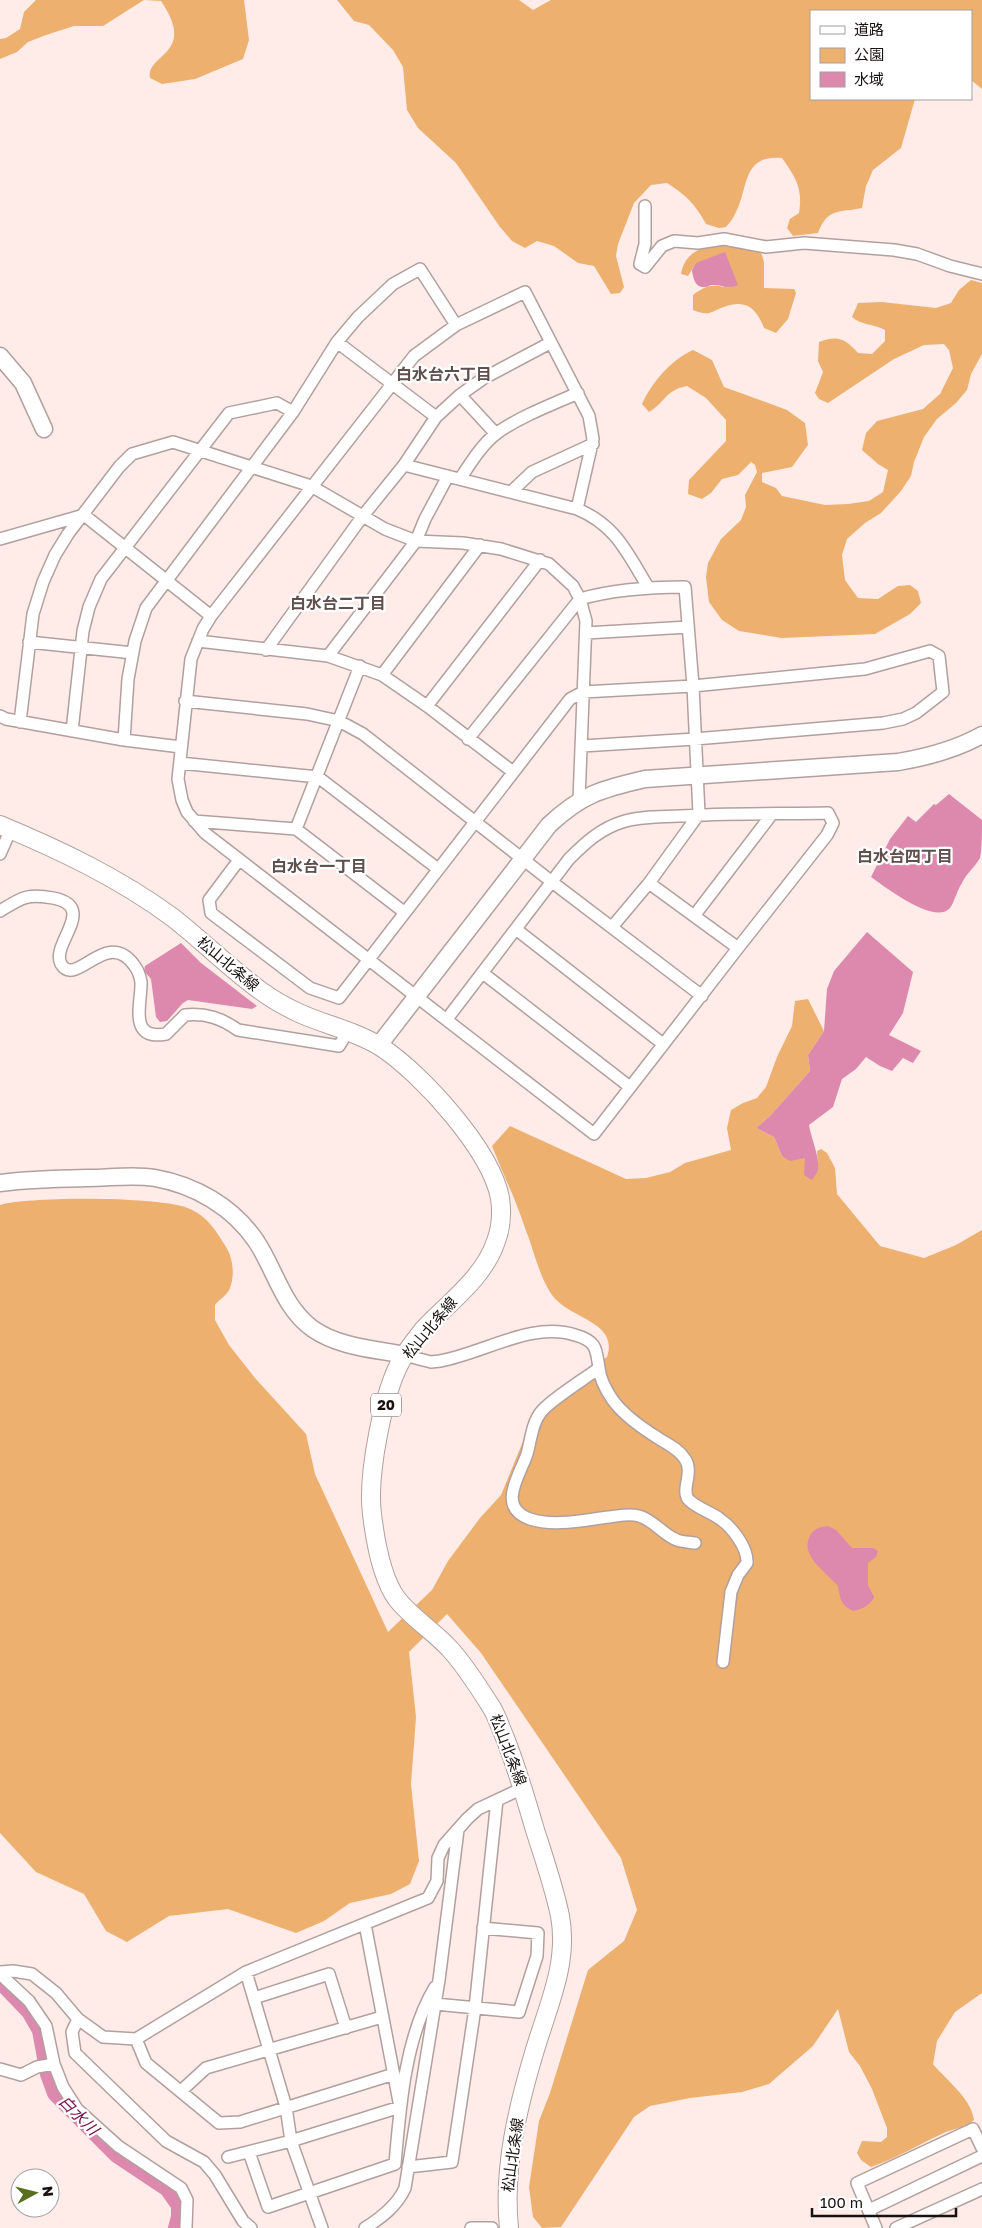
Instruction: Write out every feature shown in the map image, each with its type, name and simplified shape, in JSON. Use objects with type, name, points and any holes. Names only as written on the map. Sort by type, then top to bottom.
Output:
[{"type":"main road","name":"松山北条線","points":[[6,827],[108,875],[174,919],[263,993],[299,1013],[379,1045],[424,1082],[445,1106],[486,1162],[492,1174],[500,1199],[499,1229],[488,1259],[469,1284],[422,1332],[404,1355],[396,1372],[384,1411],[373,1479],[371,1511],[380,1561],[396,1598],[451,1650],[493,1709],[523,1788],[559,1912],[563,1942],[558,1979],[534,2053],[512,2144],[506,2200],[509,2228]]},
{"type":"street","points":[[646,206],[644,244],[640,264],[645,267],[655,252],[668,244],[724,239],[766,247],[804,243],[894,250],[917,254],[950,266],[982,274]]},
{"type":"street","points":[[124,740],[128,679],[133,653],[146,608],[293,412],[337,342],[358,317],[392,284],[420,269],[456,325]]},
{"type":"street","points":[[447,1020],[484,974],[552,882],[587,841],[603,830],[622,822],[641,818],[699,814],[828,813],[833,823],[827,835],[702,996],[662,1044],[594,1134],[447,1020],[370,959],[239,860],[205,833],[194,821],[187,812],[182,800],[178,779],[191,659],[211,616],[391,383],[414,356],[456,325],[525,292],[589,416],[592,444],[577,509]]},
{"type":"street","points":[[337,342],[436,418]]},
{"type":"street","points":[[266,650],[362,517],[404,465],[436,418],[460,395],[484,378],[550,342]]},
{"type":"street","points":[[0,356],[23,383],[44,429]]},
{"type":"street","points":[[460,479],[468,466],[496,434],[534,413],[578,393]]},
{"type":"street","points":[[460,395],[496,434]]},
{"type":"street","points":[[72,731],[80,648],[89,606],[101,579],[229,413],[277,403],[293,412]]},
{"type":"street","points":[[20,722],[33,614],[54,555],[119,467],[132,454],[174,442],[311,486],[362,517],[416,542],[480,545],[501,549],[540,560],[564,575],[580,599],[586,621],[579,800]]},
{"type":"street","points":[[512,492],[532,472],[592,444]]},
{"type":"street","points":[[404,465],[577,509],[593,515],[609,527],[622,544],[648,587]]},
{"type":"street","points":[[328,656],[416,542],[425,519],[448,476]]},
{"type":"street","points":[[84,515],[211,616]]},
{"type":"street","points":[[0,539],[84,515]]},
{"type":"street","points":[[382,675],[480,545]]},
{"type":"street","points":[[427,706],[540,560]]},
{"type":"street","points":[[468,739],[580,599],[608,592],[648,587],[686,587],[699,814],[650,883],[612,927]]},
{"type":"street","points":[[586,633],[688,627]]},
{"type":"street","points":[[198,641],[328,656],[382,675],[427,706],[513,772]]},
{"type":"street","points":[[29,642],[133,653]]},
{"type":"street","points":[[239,860],[209,900],[211,913],[310,988],[339,998],[570,699],[583,692],[693,686],[865,669],[930,651],[939,656],[943,692],[916,713],[903,719],[890,722],[695,739],[582,746]]},
{"type":"street","points":[[296,829],[360,666]]},
{"type":"street","points":[[186,701],[307,714],[340,721],[363,734],[552,882],[702,996]]},
{"type":"street","points":[[0,716],[20,722],[124,740],[181,747]]},
{"type":"street","points":[[379,1045],[522,858],[549,825],[579,800],[619,785],[645,779],[898,762],[926,758],[950,750],[982,735]]},
{"type":"street","points":[[180,763],[318,777],[438,869]]},
{"type":"street","points":[[694,916],[772,814]]},
{"type":"street","points":[[194,821],[296,829],[404,912]]},
{"type":"street","points":[[0,854],[6,827]]},
{"type":"street","points":[[650,883],[738,948]]},
{"type":"street","points":[[0,911],[24,896],[36,895],[60,900],[69,905],[72,922],[62,950],[61,964],[66,969],[73,971],[80,969],[105,953],[114,953],[133,963],[140,976],[138,1018],[141,1025],[153,1034],[166,1034],[185,1015],[194,1014],[206,1015],[226,1021],[238,1030],[339,1046],[348,1031]]},
{"type":"street","points":[[517,930],[662,1044]]},
{"type":"street","points":[[484,974],[630,1087]]},
{"type":"street","points":[[0,1183],[37,1179],[154,1178],[212,1198],[228,1210],[249,1232],[267,1259],[287,1300],[299,1316],[313,1329],[337,1341],[432,1362],[485,1349],[531,1333],[563,1331],[588,1339],[596,1348],[604,1384],[619,1406],[644,1429],[674,1448],[684,1458],[689,1467],[685,1492],[688,1498],[729,1527],[744,1549],[747,1563],[731,1592],[723,1662]]},
{"type":"street","points":[[599,1368],[542,1410],[536,1421],[526,1456],[516,1478],[512,1492],[513,1504],[520,1514],[530,1519],[552,1522],[638,1515],[649,1520],[677,1540],[696,1543]]},
{"type":"street","points":[[0,1973],[13,1971],[32,1974],[56,1993],[78,2019],[103,2038],[136,2039],[246,1972],[428,1898],[437,1881],[438,1858],[444,1845],[478,1809],[523,1788]]},
{"type":"street","points":[[408,2167],[452,2162],[475,2008],[497,1800]]},
{"type":"street","points":[[365,2228],[385,2214],[401,2198],[405,2188],[439,1980],[458,1830]]},
{"type":"street","points":[[365,1924],[400,2107]]},
{"type":"street","points":[[435,2004],[518,2012],[537,1956],[538,1933],[483,1928]]},
{"type":"street","points":[[246,1972],[286,2107],[291,2141],[322,2228]]},
{"type":"street","points":[[0,1973],[29,2001],[46,2026],[54,2064],[63,2087],[78,2109],[118,2146],[181,2188],[187,2200],[186,2228]]},
{"type":"street","points":[[254,1998],[329,1974],[346,2028]]},
{"type":"street","points":[[249,2152],[268,2207],[395,2164],[400,2107],[416,2031],[425,2004],[439,1980]]},
{"type":"street","points":[[181,2091],[206,2068],[382,2017]]},
{"type":"street","points":[[78,2019],[72,2032],[75,2053],[166,2141],[204,2162],[215,2175],[243,2221],[251,2228]]},
{"type":"street","points":[[136,2039],[146,2062],[219,2123],[240,2122],[394,2074]]},
{"type":"street","points":[[0,2069],[21,2075],[37,2067],[54,2064]]},
{"type":"street","points":[[228,2157],[291,2141],[400,2107]]},
{"type":"street","points":[[876,2228],[857,2183],[973,2129],[982,2148]]},
{"type":"street","points":[[869,2210],[982,2156]]},
{"type":"street","points":[[896,2228],[982,2189]]},
{"type":"street","points":[[471,2228],[492,2228]]},
{"type":"green space","points":[[36,0],[144,0],[103,26],[74,26],[28,42],[17,52],[0,59],[0,39],[6,38],[20,29],[24,12]]},
{"type":"green space","points":[[144,0],[244,0],[249,40],[243,59],[195,79],[162,84],[150,78],[151,70],[155,63],[168,51],[174,32],[171,19],[161,1]]},
{"type":"green space","points":[[337,0],[519,0],[533,10],[551,0],[982,0],[982,89],[972,81],[972,10],[810,10],[810,100],[915,100],[901,148],[873,170],[866,186],[862,208],[841,211],[830,215],[818,233],[793,236],[787,228],[790,219],[799,213],[800,197],[795,178],[782,158],[769,158],[753,167],[748,175],[735,214],[726,227],[719,228],[706,224],[690,200],[667,183],[651,185],[634,203],[618,244],[616,256],[624,287],[620,293],[611,294],[594,266],[578,263],[554,246],[537,241],[525,248],[512,241],[500,227],[456,163],[418,128],[407,110],[403,67],[393,50],[369,25],[354,21]]},
{"type":"green space","points":[[723,242],[761,252],[764,262],[764,288],[794,289],[796,293],[788,319],[776,333],[764,328],[754,310],[744,305],[732,305],[707,313],[693,310],[693,295],[707,287],[724,287],[696,263],[688,276],[681,274],[683,266],[686,260],[696,251]]},
{"type":"green space","points":[[971,280],[982,283],[982,354],[971,374],[967,390],[956,403],[937,419],[924,437],[914,462],[911,476],[901,491],[881,513],[865,523],[847,539],[842,555],[845,580],[858,598],[878,599],[898,586],[910,585],[918,591],[921,603],[910,614],[875,634],[782,638],[739,631],[722,620],[709,602],[706,577],[708,563],[721,539],[741,520],[746,507],[745,495],[757,472],[755,465],[751,462],[738,475],[722,479],[711,493],[702,499],[688,494],[689,480],[726,441],[726,420],[706,398],[687,386],[674,391],[649,412],[642,404],[651,388],[663,372],[685,354],[693,350],[712,360],[724,387],[787,410],[805,423],[808,445],[792,467],[762,473],[762,482],[776,488],[782,496],[825,505],[869,501],[883,492],[888,470],[862,450],[866,433],[877,421],[923,409],[940,394],[953,368],[949,350],[944,344],[924,345],[894,359],[828,403],[819,399],[815,393],[823,372],[818,361],[819,342],[836,338],[845,341],[858,353],[872,354],[885,341],[885,330],[859,322],[852,317],[858,303],[882,302],[936,308],[951,303],[959,290]]},
{"type":"green space","points":[[808,999],[824,1031],[808,1055],[810,1071],[770,1116],[756,1128],[774,1137],[782,1156],[805,1158],[818,1169],[817,1151],[821,1149],[827,1153],[835,1168],[837,1194],[880,1246],[924,1258],[956,1245],[982,1230],[982,1993],[955,2012],[937,2041],[933,2064],[958,2090],[968,2104],[974,2120],[871,2167],[861,2160],[857,2153],[862,2141],[881,2142],[887,2137],[887,2128],[872,2089],[860,2066],[849,2052],[838,2009],[813,2046],[769,2084],[742,2092],[690,2098],[650,2106],[634,2117],[561,2227],[542,2228],[533,2217],[529,2187],[539,2121],[550,2093],[588,1970],[624,1941],[637,1910],[621,1858],[481,1653],[447,1614],[409,1652],[416,1717],[411,1784],[419,1861],[410,1884],[391,1894],[350,1903],[324,1921],[296,1933],[228,1909],[169,1916],[127,1942],[106,1931],[84,1894],[36,1872],[0,1833],[0,1205],[15,1202],[66,1199],[154,1202],[190,1209],[202,1216],[211,1225],[228,1251],[232,1261],[233,1272],[229,1290],[215,1305],[215,1320],[229,1345],[255,1378],[306,1434],[315,1474],[388,1632],[432,1590],[448,1561],[480,1518],[501,1495],[537,1407],[607,1357],[609,1345],[606,1335],[599,1328],[560,1303],[547,1287],[518,1207],[492,1146],[510,1126],[626,1179],[646,1178],[670,1172],[685,1163],[731,1150],[727,1128],[731,1110],[757,1098],[766,1087],[777,1057],[792,1026],[795,1001]]},
{"type":"water","points":[[725,252],[738,285],[729,287],[717,285],[699,286],[694,279],[692,270],[696,263]]},
{"type":"water","points":[[949,794],[982,820],[981,854],[964,880],[950,908],[943,912],[933,912],[910,903],[871,877],[890,839],[908,816],[916,822],[934,804],[936,805]]},
{"type":"water","points":[[867,932],[913,972],[903,1013],[889,1035],[921,1051],[913,1063],[903,1058],[892,1071],[866,1057],[856,1069],[842,1079],[833,1107],[809,1125],[818,1165],[817,1172],[812,1180],[804,1175],[805,1158],[790,1161],[782,1156],[774,1137],[756,1128],[770,1116],[810,1071],[808,1055],[824,1031],[827,989],[834,971]]},
{"type":"water","points":[[181,943],[201,963],[257,1006],[252,1009],[188,1000],[167,1021],[160,1022],[156,1017],[151,979],[144,971],[145,966]]},
{"type":"water","points":[[828,1526],[836,1530],[852,1548],[873,1548],[878,1551],[876,1557],[868,1563],[868,1585],[874,1597],[863,1608],[853,1611],[844,1604],[840,1598],[838,1586],[816,1564],[809,1552],[807,1545],[812,1532]]},
{"type":"waterway","name":"白水川","points":[[6,1986],[30,2011],[41,2030],[49,2074],[56,2093],[117,2154],[168,2188],[180,2205],[180,2217],[177,2228]]},
{"type":"district","name":"白水台六丁目","points":[[444,374]]},
{"type":"district","name":"白水台二丁目","points":[[338,603]]},
{"type":"district","name":"白水台四丁目","points":[[905,856]]},
{"type":"district","name":"白水台一丁目","points":[[319,866]]}]
